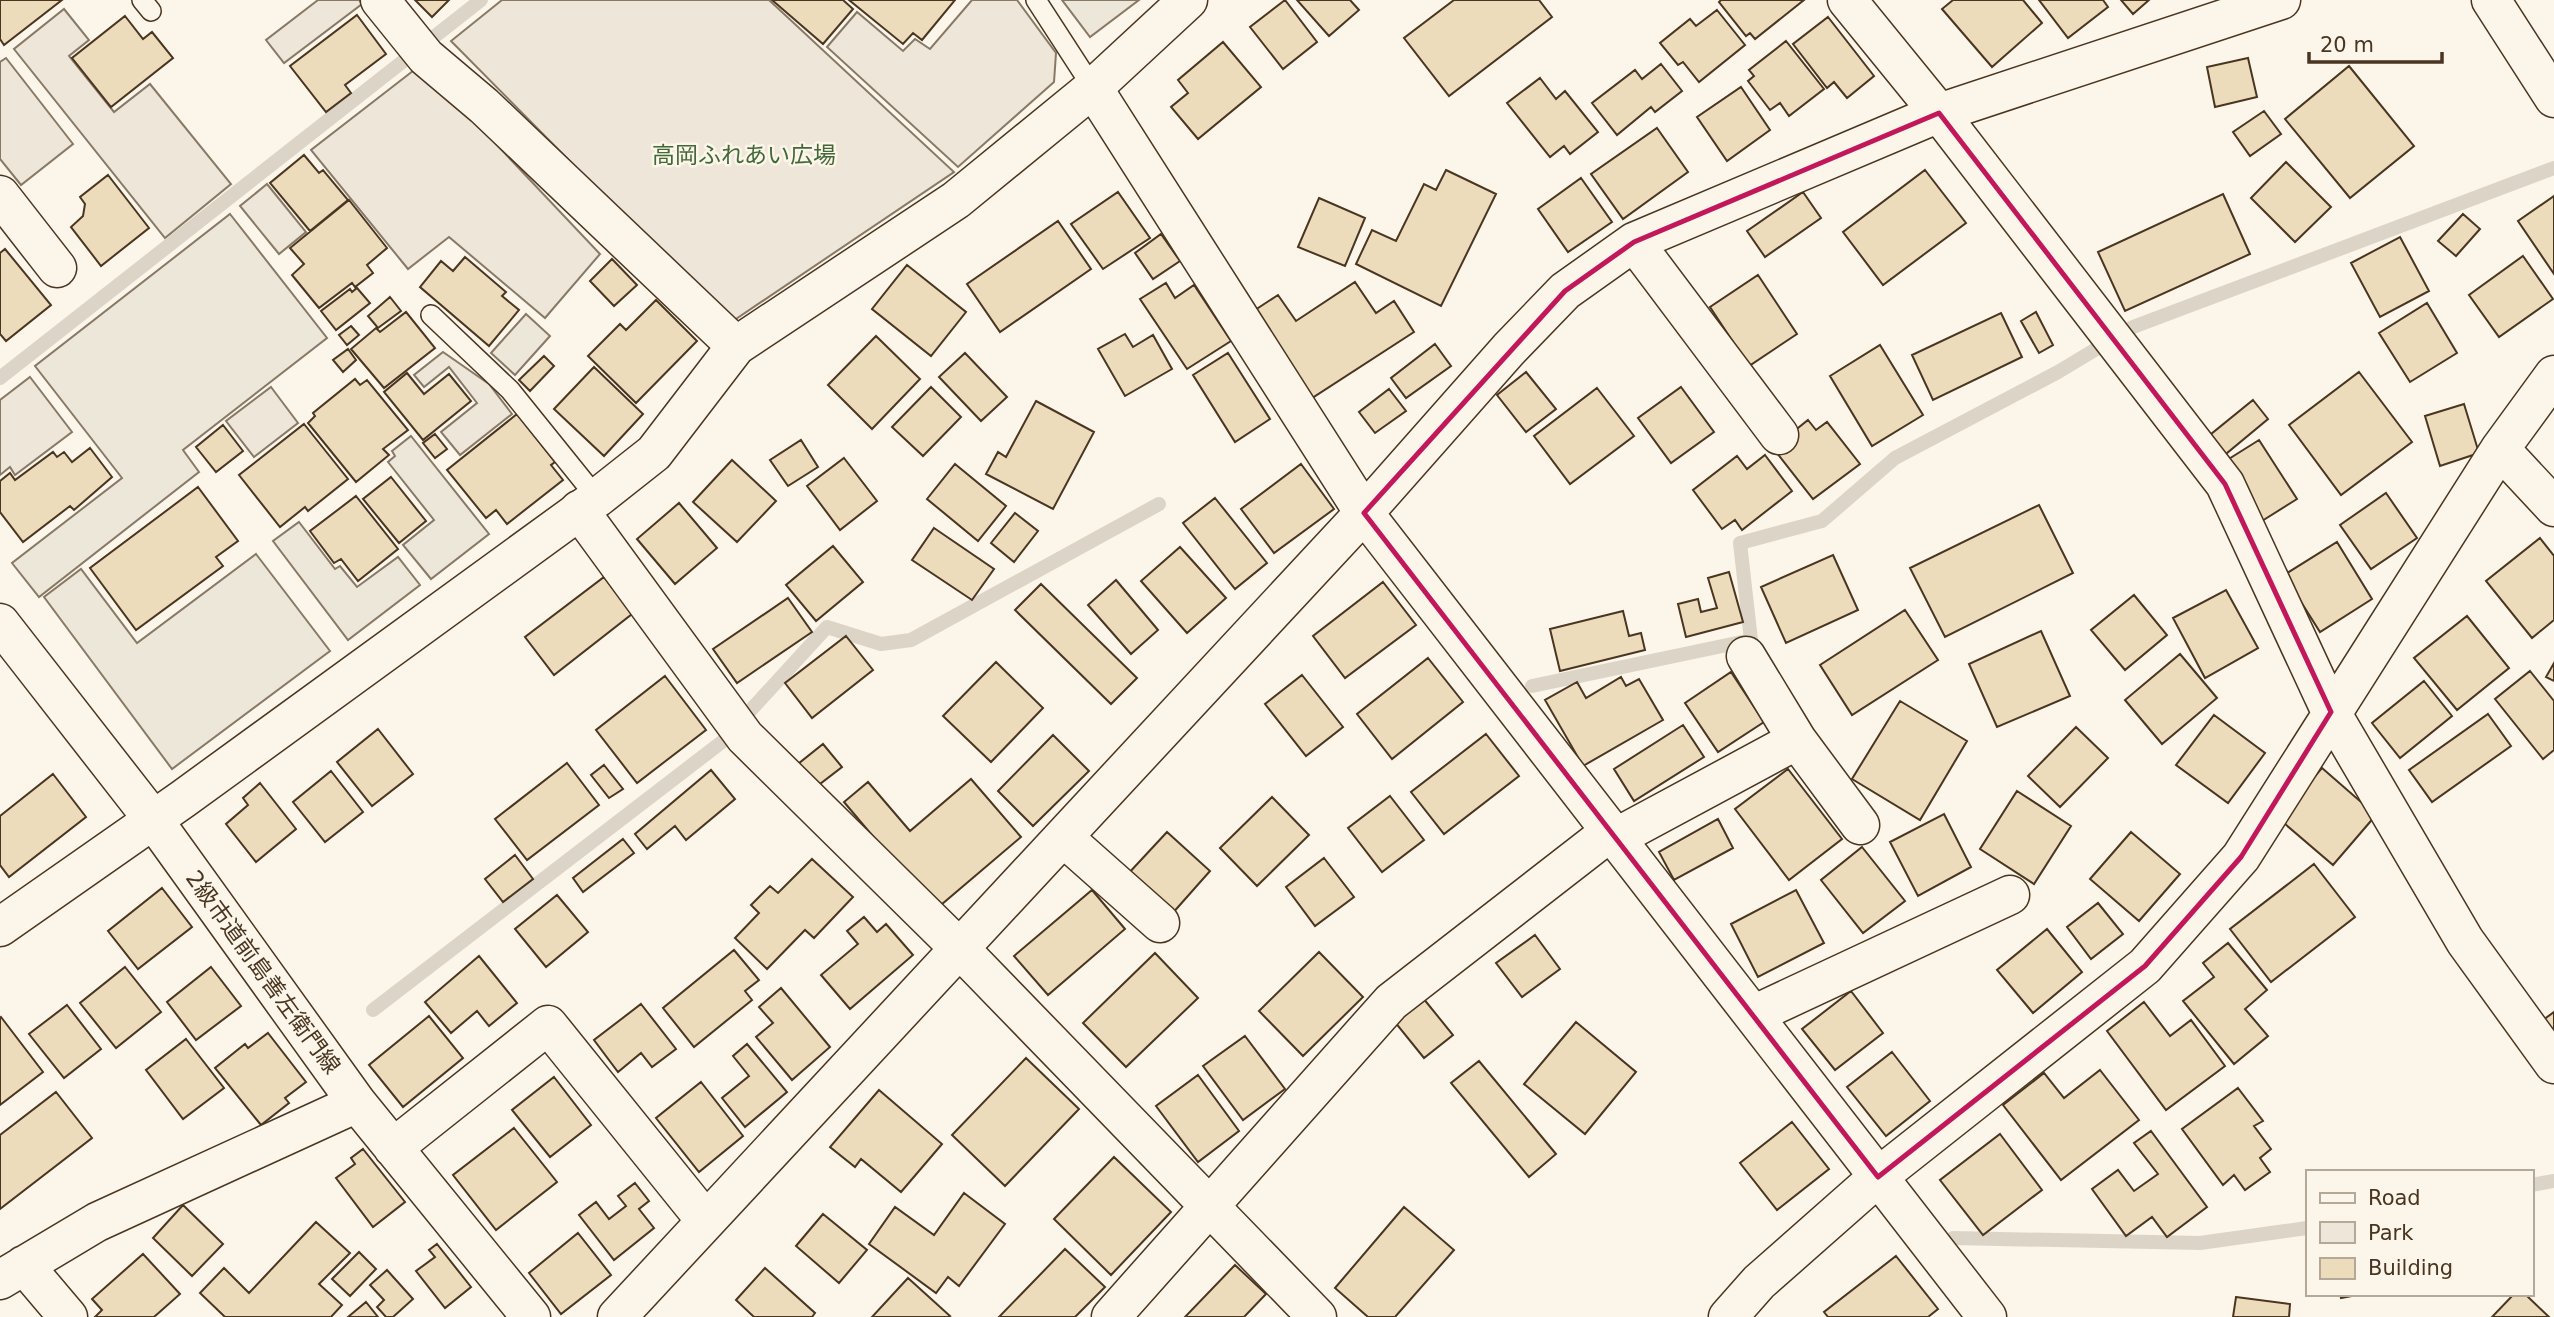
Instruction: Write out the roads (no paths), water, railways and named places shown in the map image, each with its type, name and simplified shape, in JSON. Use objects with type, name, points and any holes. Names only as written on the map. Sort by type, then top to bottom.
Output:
[{"type":"street","points":[[380,0],[417,46],[484,106],[736,346]]},
{"type":"street","points":[[0,927],[194,791],[654,453],[736,346],[956,200],[1093,88],[1188,0]]},
{"type":"street","points":[[1847,0],[1939,113],[2225,484],[2331,712],[2465,941],[2554,1064]]},
{"type":"street","points":[[617,1317],[1364,513],[1565,290],[1634,242],[1939,113],[2281,0]]},
{"type":"street","points":[[2491,0],[2554,98]]},
{"type":"street","points":[[1093,88],[1364,513],[1987,1317]]},
{"type":"street","points":[[0,195],[57,268]]},
{"type":"street","points":[[1634,242],[1779,435]]},
{"type":"street","points":[[1728,1317],[1759,1282],[1878,1177],[2145,966],[2241,857],[2500,449],[2554,375]]},
{"type":"street","points":[[2500,449],[2554,507]]},
{"type":"street","points":[[588,504],[745,737],[959,948],[1317,1317]]},
{"type":"street","name":"2級市道前島善左衛門線","points":[[0,622],[152,818],[357,1103],[531,1317]]},
{"type":"street","points":[[1746,656],[1797,740],[1860,825]]},
{"type":"street","points":[[1111,1317],[1391,1002],[1613,835],[1797,740]]},
{"type":"street","points":[[1063,837],[1160,923]]},
{"type":"street","points":[[1753,1015],[2010,895]]},
{"type":"street","points":[[393,1148],[548,1025],[706,1221]]},
{"type":"street","points":[[68,1317],[12,1273],[97,1222],[357,1103]]},
{"type":"lane","points":[[1036,0],[1093,88]]},
{"type":"lane","points":[[431,315],[510,390],[588,504]]},
{"type":"waterway","points":[[0,378],[481,0]]},
{"type":"waterway","points":[[1532,686],[1751,640],[1740,543],[1822,521],[1895,458],[2058,372],[2133,327],[2554,168]]},
{"type":"waterway","points":[[750,711],[827,627],[881,644],[911,640],[1159,504]]},
{"type":"waterway","points":[[373,1010],[727,738]]},
{"type":"waterway","points":[[2533,1185],[2554,1181]]},
{"type":"waterway","points":[[1953,1238],[2200,1243],[2306,1228]]},
{"type":"park label","name":"高岡ふれあい広場","points":[[744,155]]}]
